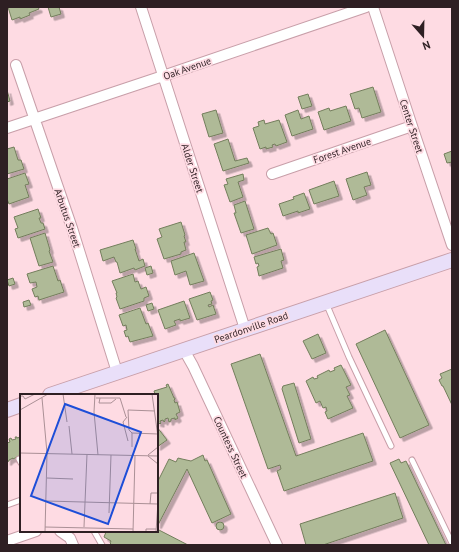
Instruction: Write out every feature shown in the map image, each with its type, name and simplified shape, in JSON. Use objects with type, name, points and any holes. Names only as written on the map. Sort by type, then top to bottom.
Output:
[{"type":"main road","name":"Peardonville Road","points":[[53,394],[452,260]]},
{"type":"main road","points":[[7,410],[20,405]]},
{"type":"street","name":"Alder Street","points":[[141,7],[245,329]]},
{"type":"street","name":"Oak Avenue","points":[[7,128],[366,7]]},
{"type":"street","name":"Center Street","points":[[373,7],[452,245]]},
{"type":"street","name":"Arbutus Street","points":[[16,65],[72,228],[117,372]]},
{"type":"street","name":"Forest Avenue","points":[[272,174],[412,126]]},
{"type":"street","name":"Countess Street","points":[[184,350],[193,366],[277,545]]},
{"type":"street","points":[[7,541],[33,532]]},
{"type":"street","points":[[61,532],[70,538],[73,545]]},
{"type":"lane","points":[[326,302],[349,357],[391,446]]},
{"type":"lane","points":[[412,460],[452,543]]},
{"type":"lane","points":[[7,505],[20,500]]},
{"type":"lane","points":[[95,532],[102,545]]},
{"type":"building","points":[[8,7],[38,7],[39,9],[29,13],[30,15],[12,20]]},
{"type":"building","points":[[48,7],[59,7],[61,14],[51,17]]},
{"type":"building","points":[[373,87],[381,112],[362,118],[359,108],[355,109],[350,94]]},
{"type":"building","points":[[7,90],[10,101],[7,102]]},
{"type":"building","points":[[308,94],[312,106],[302,109],[298,97]]},
{"type":"building","points":[[346,106],[351,121],[324,130],[318,112],[329,108],[330,111]]},
{"type":"building","points":[[216,110],[223,133],[209,137],[202,114]]},
{"type":"building","points":[[298,110],[301,119],[309,116],[313,129],[292,136],[285,115]]},
{"type":"building","points":[[264,120],[265,124],[279,120],[287,142],[276,146],[275,144],[272,145],[273,147],[266,149],[266,147],[260,149],[253,128],[259,126],[258,122]]},
{"type":"building","points":[[228,139],[235,161],[247,158],[249,163],[223,171],[214,144]]},
{"type":"building","points":[[14,147],[18,160],[21,160],[24,169],[7,174],[7,149]]},
{"type":"building","points":[[452,151],[452,162],[447,163],[444,154]]},
{"type":"building","points":[[367,172],[371,185],[364,187],[367,195],[353,200],[346,179]]},
{"type":"building","points":[[25,173],[29,184],[25,185],[29,197],[9,204],[7,199],[7,179]]},
{"type":"building","points":[[243,174],[244,180],[238,182],[243,197],[230,202],[224,185],[228,184],[226,179]]},
{"type":"building","points":[[334,181],[339,196],[314,204],[309,190]]},
{"type":"building","points":[[304,193],[310,209],[283,216],[279,204],[294,199],[293,197]]},
{"type":"building","points":[[245,201],[254,229],[241,233],[234,213],[236,213],[234,205]]},
{"type":"building","points":[[38,209],[41,218],[39,218],[45,229],[18,238],[15,229],[18,228],[14,217]]},
{"type":"building","points":[[181,222],[185,235],[186,242],[184,242],[186,250],[181,252],[181,254],[164,259],[157,239],[162,237],[159,229]]},
{"type":"building","points":[[268,228],[271,234],[273,233],[277,245],[252,254],[246,235]]},
{"type":"building","points":[[45,233],[53,262],[39,266],[30,238]]},
{"type":"building","points":[[133,240],[139,261],[143,259],[145,266],[120,273],[114,257],[103,261],[100,250]]},
{"type":"building","points":[[281,249],[284,260],[281,261],[283,268],[259,276],[257,267],[259,266],[258,263],[256,264],[254,257]]},
{"type":"building","points":[[194,253],[204,281],[190,285],[186,271],[175,275],[171,261]]},
{"type":"building","points":[[53,266],[58,281],[60,280],[64,292],[39,300],[38,296],[35,297],[32,289],[37,287],[36,282],[30,283],[27,274]]},
{"type":"building","points":[[151,266],[153,273],[147,275],[145,268]]},
{"type":"building","points":[[133,274],[135,282],[138,281],[141,289],[146,287],[149,296],[144,298],[144,301],[120,309],[116,298],[117,293],[112,281]]},
{"type":"building","points":[[13,278],[15,284],[9,286],[7,280]]},
{"type":"building","points":[[210,292],[213,300],[211,301],[212,304],[208,305],[209,307],[213,305],[216,314],[197,320],[189,299]]},
{"type":"building","points":[[29,300],[31,305],[24,307],[23,302]]},
{"type":"building","points":[[184,301],[190,318],[174,321],[176,325],[165,329],[158,310]]},
{"type":"building","points":[[152,303],[154,309],[148,311],[146,305]]},
{"type":"building","points":[[140,308],[146,324],[148,323],[153,336],[130,342],[124,331],[127,330],[126,325],[123,326],[119,315]]},
{"type":"building","points":[[385,330],[429,425],[400,438],[356,344]]},
{"type":"building","points":[[318,334],[326,353],[312,359],[303,341]]},
{"type":"building","points":[[260,354],[296,456],[363,433],[373,461],[284,491],[277,471],[281,469],[280,465],[268,469],[231,364]]},
{"type":"building","points":[[341,365],[351,385],[346,387],[350,395],[347,396],[353,408],[328,419],[325,412],[327,411],[326,407],[323,408],[320,401],[316,403],[306,381],[313,377],[314,379],[318,378],[317,376],[329,370],[330,372],[335,370],[334,368]]},
{"type":"building","points":[[452,369],[452,405],[439,380],[442,378],[440,374]]},
{"type":"building","points":[[294,383],[311,439],[299,443],[282,389],[283,386]]},
{"type":"building","points":[[168,384],[180,412],[176,414],[178,418],[175,420],[175,418],[171,419],[169,422],[168,418],[165,419],[164,422],[163,420],[160,421],[160,424],[158,423],[158,394],[155,394],[154,391],[167,387],[166,385]]},
{"type":"building","points":[[158,428],[167,440],[158,446]]},
{"type":"building","points":[[15,437],[20,437],[20,456],[7,462],[7,443],[10,442],[9,439],[11,438],[12,440],[16,439]]},
{"type":"building","points":[[203,455],[205,461],[207,460],[231,514],[212,523],[187,469],[158,525],[158,481],[169,459],[176,462],[178,458],[191,461]]},
{"type":"building","points":[[399,459],[401,463],[406,461],[446,545],[429,545],[390,463]]},
{"type":"building","points":[[395,493],[403,518],[323,545],[306,545],[300,524]]},
{"type":"building","points":[[218,522],[222,522],[224,526],[222,530],[218,530],[216,528],[216,524]]},
{"type":"building","points":[[158,530],[188,545],[112,545],[110,543],[111,541],[104,537],[106,532],[158,532]]}]
